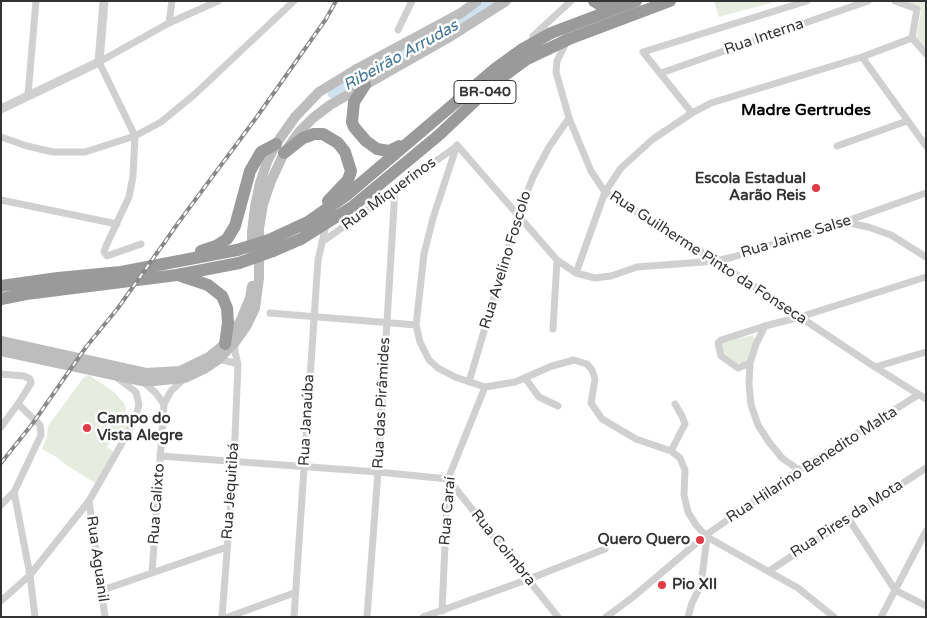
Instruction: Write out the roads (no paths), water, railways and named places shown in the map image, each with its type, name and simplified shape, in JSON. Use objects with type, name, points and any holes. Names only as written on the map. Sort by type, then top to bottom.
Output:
[{"type":"highway","points":[[594,1],[599,4],[630,3]]},
{"type":"highway","name":"BR-040","points":[[1,299],[26,294],[177,275],[271,245],[301,239],[352,207],[439,135],[493,84],[527,59],[569,39],[670,1]]},
{"type":"highway","name":"BR-040","points":[[271,245],[348,194],[496,68],[521,50],[550,34],[630,3]]},
{"type":"highway","points":[[365,85],[354,102],[352,122],[358,132],[371,146],[389,151],[420,133]]},
{"type":"highway","points":[[154,267],[216,246],[227,239],[235,226],[250,171],[261,152],[280,148],[314,134],[323,134],[338,143],[345,152],[351,171],[348,180],[308,222]]},
{"type":"highway","name":"BR-040","points":[[1,286],[238,257]]},
{"type":"highway","points":[[177,275],[208,285],[222,296],[227,308],[230,343]]},
{"type":"main road","points":[[280,148],[295,117],[320,92],[355,70],[461,13],[477,1]]},
{"type":"main road","points":[[1,351],[142,381],[185,378],[219,359],[230,343],[250,298],[253,279],[252,232],[255,207],[267,162],[313,118],[330,105],[448,38],[506,1]]},
{"type":"main road","points":[[1,341],[146,373],[180,371],[209,357],[230,343]]},
{"type":"street","points":[[28,95],[36,1]]},
{"type":"street","points":[[104,1],[99,62],[135,136],[133,176],[129,197],[104,252],[107,256],[140,244]]},
{"type":"street","points":[[169,23],[172,1]]},
{"type":"street","points":[[1,109],[99,62],[169,23],[218,1]]},
{"type":"street","points":[[1,137],[53,152],[85,152],[135,136],[161,122],[195,94],[294,1]]},
{"type":"street","points":[[532,44],[533,36],[571,1]]},
{"type":"street","points":[[692,113],[643,52],[807,1]]},
{"type":"street","name":"Rua Interna","points":[[661,73],[868,1]]},
{"type":"street","points":[[895,1],[917,9],[912,38]]},
{"type":"street","points":[[398,30],[409,2]]},
{"type":"street","points":[[912,38],[926,54]]},
{"type":"street","points":[[457,145],[556,260],[576,273],[604,192],[622,168],[653,138],[711,103],[862,57],[912,38]]},
{"type":"street","name":"Rua Guilherme Pinto da Fonseca","points":[[569,39],[557,60],[556,72],[569,118],[591,171],[604,192],[716,261],[926,399]]},
{"type":"street","points":[[862,57],[926,146]]},
{"type":"street","name":"Rua Avelino Foscolo","points":[[469,382],[518,216],[532,177],[549,147],[569,118]]},
{"type":"street","points":[[837,146],[908,121]]},
{"type":"street","points":[[457,145],[433,218],[424,254],[416,325],[420,342],[429,360],[455,378],[485,387],[515,382],[552,366],[574,360],[587,364],[592,370],[595,379],[591,403],[602,419],[636,439],[671,451],[680,458],[685,470],[684,495],[688,512],[706,536],[798,588],[834,617]]},
{"type":"street","name":"Rua Miquerinos","points":[[322,242],[457,145]]},
{"type":"street","name":"Rua das Pirâmides","points":[[367,617],[378,472],[395,189]]},
{"type":"street","name":"Rua Jaime Salse","points":[[576,273],[595,278],[611,276],[637,267],[716,261],[844,222],[926,193]]},
{"type":"street","points":[[1,200],[117,224]]},
{"type":"street","points":[[844,222],[868,227],[891,235],[926,257]]},
{"type":"street","name":"Rua Janaúba","points":[[294,617],[294,593],[318,260],[326,224]]},
{"type":"street","points":[[553,329],[556,260]]},
{"type":"street","points":[[750,363],[739,368],[721,356],[718,343],[721,340],[765,326],[800,317],[926,277]]},
{"type":"street","points":[[270,313],[416,325]]},
{"type":"street","points":[[765,326],[756,344],[750,363],[751,405],[758,424],[768,442],[799,470]]},
{"type":"street","name":"Rua Jequitibá","points":[[222,617],[234,461],[238,364],[230,343]]},
{"type":"street","points":[[875,367],[926,352]]},
{"type":"street","points":[[219,359],[238,364]]},
{"type":"street","points":[[1,374],[24,376],[30,379],[30,383],[18,404],[1,427]]},
{"type":"street","points":[[1,602],[30,575],[89,502],[134,422],[139,405],[136,392],[112,374]]},
{"type":"street","points":[[142,381],[155,392],[164,404],[171,391],[185,378]]},
{"type":"street","points":[[525,378],[538,397],[558,406]]},
{"type":"street","name":"Rua Caraí","points":[[442,610],[448,479],[485,387]]},
{"type":"street","name":"Rua Hilarino Benedito Malta","points":[[606,617],[706,536],[799,470],[918,395]]},
{"type":"street","points":[[1,505],[14,492],[41,435],[40,425],[18,404]]},
{"type":"street","name":"Rua Calixto","points":[[152,573],[164,404]]},
{"type":"street","points":[[671,451],[685,424],[676,404]]},
{"type":"street","points":[[160,456],[448,479]]},
{"type":"street","name":"Rua Pires da Mota","points":[[769,571],[926,468]]},
{"type":"street","name":"Rua Coimbra","points":[[448,479],[558,617]]},
{"type":"street","points":[[14,492],[30,575],[35,617]]},
{"type":"street","name":"Rua Aguanil","points":[[89,502],[105,617]]},
{"type":"street","points":[[848,518],[895,590],[926,606]]},
{"type":"street","points":[[881,617],[926,530]]},
{"type":"street","points":[[688,617],[692,603],[701,585],[706,536]]},
{"type":"street","points":[[100,591],[227,547]]},
{"type":"street","points":[[424,617],[529,580],[605,550]]},
{"type":"street","points":[[228,617],[294,593]]},
{"type":"waterway","name":"Ribeirão Arrudas","points":[[333,93],[467,20],[493,1]]},
{"type":"railway","points":[[1,463],[33,423],[86,347],[118,308],[256,118],[326,19],[336,1]]},
{"type":"place","name":"Escola Estadual Aarão Reis","points":[[816,188]]},
{"type":"place","name":"Campo do Vista Alegre","points":[[87,428]]},
{"type":"place","name":"Quero Quero","points":[[700,540]]},
{"type":"place","name":"Pio XII","points":[[662,585]]},
{"type":"district","name":"Madre Gertrudes","points":[[806,111]]}]
